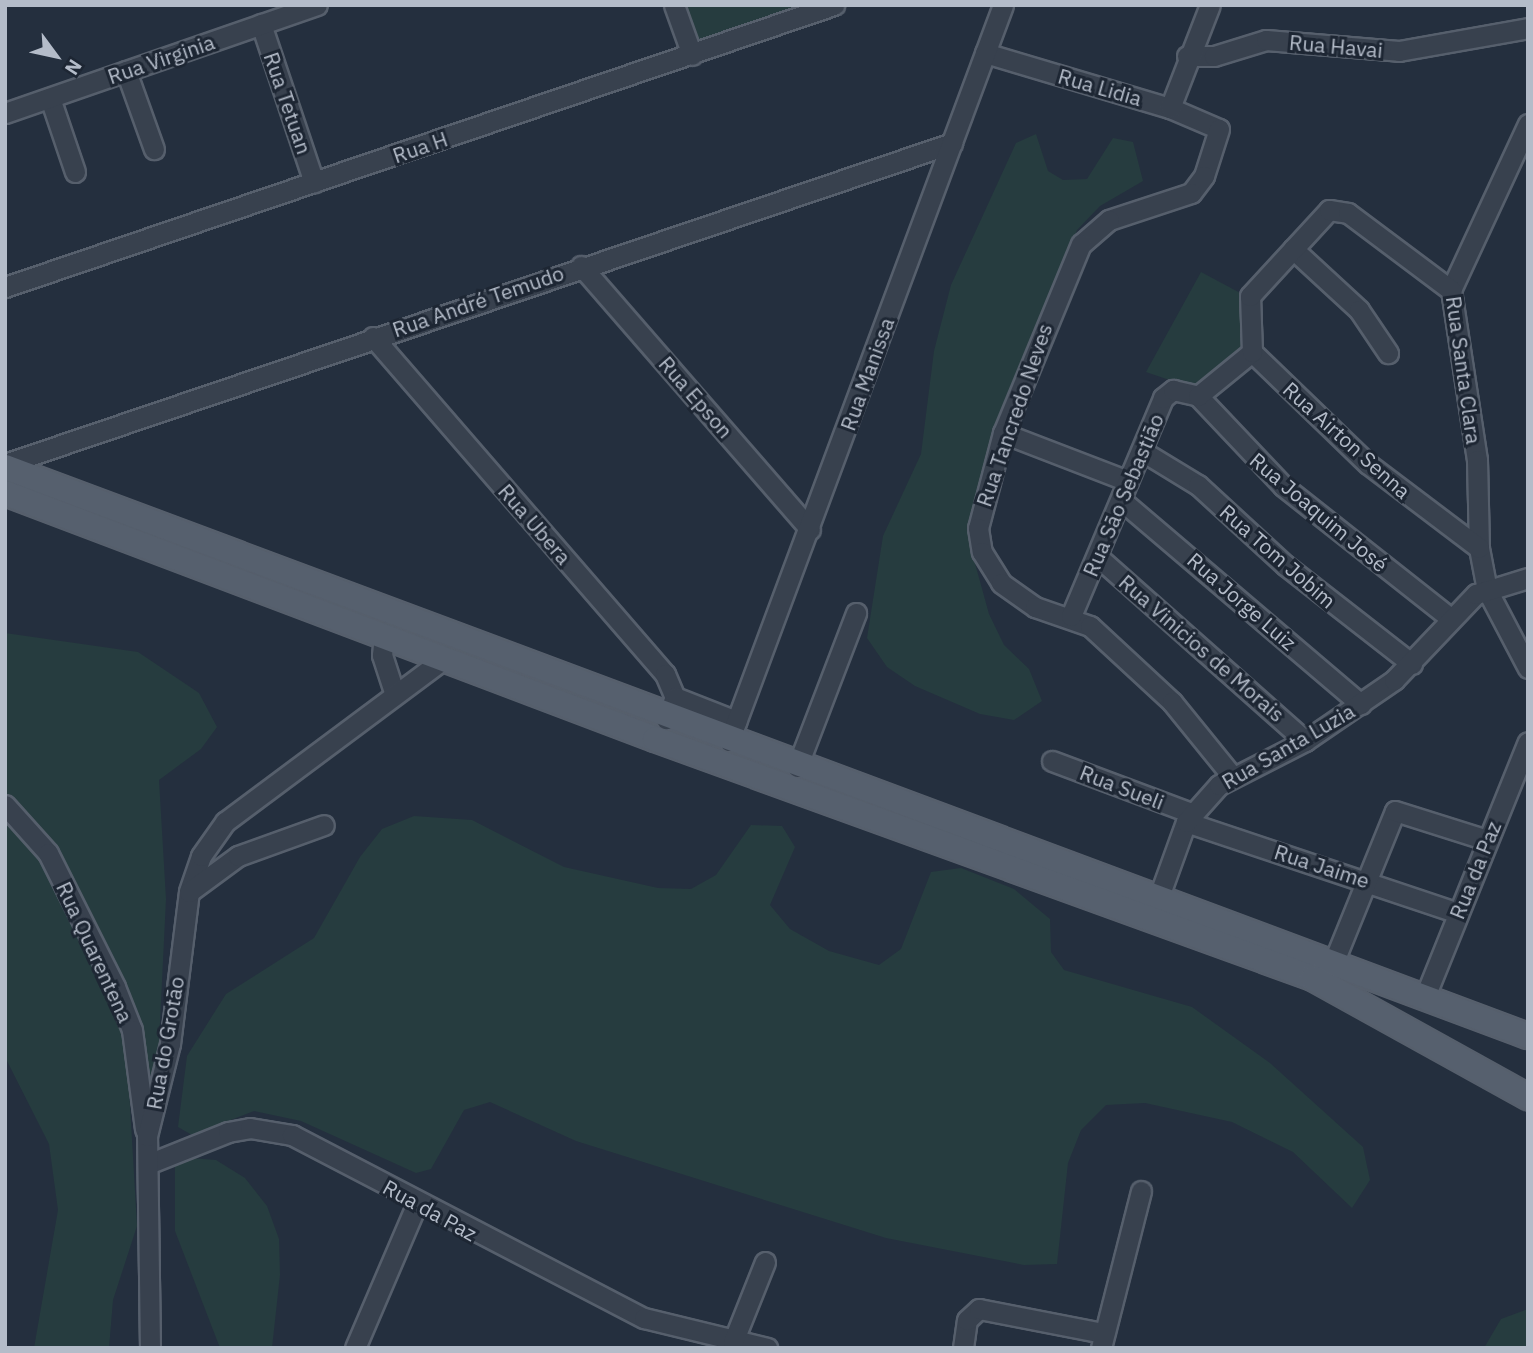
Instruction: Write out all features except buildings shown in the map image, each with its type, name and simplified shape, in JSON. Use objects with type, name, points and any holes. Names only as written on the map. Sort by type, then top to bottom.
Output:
[{"type":"main road","points":[[5,466],[671,708],[732,731],[797,767],[1528,1037]]},
{"type":"main road","points":[[5,493],[444,659],[1313,978],[1528,1097]]},
{"type":"street","name":"Rua Virginia","points":[[5,113],[317,5]]},
{"type":"street","points":[[674,5],[692,55]]},
{"type":"street","name":"Rua H","points":[[5,287],[834,5]]},
{"type":"street","name":"Rua Manissa","points":[[732,731],[810,529],[1003,5]]},
{"type":"street","points":[[1170,108],[1187,56],[1210,5]]},
{"type":"street","name":"Rua Tetuan","points":[[261,24],[314,182]]},
{"type":"street","name":"Rua Havai","points":[[1187,56],[1214,56],[1266,40],[1399,51],[1528,28]]},
{"type":"street","name":"Rua Lidia","points":[[985,53],[1170,108],[1214,124]]},
{"type":"street","points":[[126,71],[153,149]]},
{"type":"street","points":[[50,97],[75,172]]},
{"type":"street","name":"Rua Tancredo Neves","points":[[1214,124],[1219,135],[1198,186],[1124,215],[1090,233],[1073,257],[1003,433],[980,512],[982,552],[990,570],[1023,600],[1071,616],[1172,702],[1233,776]]},
{"type":"street","name":"Rua Santa Clara","points":[[1487,590],[1479,548],[1477,460],[1451,290],[1528,124]]},
{"type":"street","name":"Rua André Temudo","points":[[5,466],[581,266],[952,143]]},
{"type":"street","points":[[1198,397],[1252,352],[1256,335],[1248,312],[1250,296],[1329,210],[1348,213],[1451,290]]},
{"type":"street","points":[[1293,248],[1359,310],[1388,354]]},
{"type":"street","name":"Rua Epson","points":[[581,266],[810,529]]},
{"type":"street","name":"Rua Ubera","points":[[373,337],[666,674],[671,708]]},
{"type":"street","name":"Rua Airton Senna","points":[[1252,352],[1368,464],[1479,548]]},
{"type":"street","name":"Rua Sāo Sebastiāo","points":[[1071,616],[1167,392],[1198,397]]},
{"type":"street","name":"Rua Joaquim José","points":[[1198,397],[1283,486],[1450,618]]},
{"type":"street","points":[[1003,433],[1128,481]]},
{"type":"street","name":"Rua Tom Jobim","points":[[1142,450],[1198,485],[1285,565],[1412,664]]},
{"type":"street","name":"Rua Jorge Luiz","points":[[1121,500],[1361,704]]},
{"type":"street","name":"Rua Vinicios de Morais","points":[[1098,556],[1305,741]]},
{"type":"street","points":[[1528,578],[1487,590],[1528,668]]},
{"type":"street","name":"Rua Santa Luzia","points":[[1157,902],[1189,818],[1233,776],[1305,741],[1361,704],[1412,664],[1450,618],[1487,590]]},
{"type":"street","points":[[797,767],[856,612]]},
{"type":"street","points":[[384,636],[382,655],[394,691]]},
{"type":"street","name":"Rua do Grotão","points":[[150,1348],[147,1136],[170,1044],[188,892],[201,856],[225,822],[394,691],[444,659]]},
{"type":"street","name":"Rua da Paz","points":[[1424,999],[1528,742]]},
{"type":"street","name":"Rua Sueli","points":[[1052,761],[1189,818]]},
{"type":"street","name":"Rua Quarentena","points":[[5,805],[48,853],[132,1030],[147,1136]]},
{"type":"street","points":[[1332,966],[1395,811],[1487,840]]},
{"type":"street","name":"Rua Jaime","points":[[1189,818],[1458,913]]},
{"type":"street","points":[[188,892],[238,856],[324,825]]},
{"type":"street","name":"Rua da Paz","points":[[148,1164],[228,1132],[271,1130],[316,1146],[417,1203],[612,1304],[704,1343],[733,1342],[767,1348]]},
{"type":"street","points":[[963,1348],[967,1320],[979,1309],[1102,1340],[1141,1191]]},
{"type":"street","points":[[355,1348],[417,1203]]},
{"type":"street","points":[[733,1342],[765,1262]]},
{"type":"green space","points":[[674,5],[834,5],[692,55]]},
{"type":"green space","points":[[1036,134],[1048,171],[1063,180],[1087,179],[1113,138],[1133,142],[1143,181],[1100,206],[1077,230],[977,493],[971,549],[989,614],[1004,645],[1029,669],[1042,701],[1014,720],[980,714],[915,686],[887,667],[867,638],[883,536],[921,454],[934,351],[951,285],[1016,143]]},
{"type":"green space","points":[[1201,272],[1244,295],[1248,343],[1200,387],[1190,387],[1146,372]]},
{"type":"green space","points":[[5,633],[138,652],[199,693],[217,727],[201,749],[159,780],[166,899],[159,1043],[151,1075],[128,1071],[137,1226],[113,1300],[109,1348],[34,1348],[58,1210],[49,1144],[5,1057]]},
{"type":"green space","points":[[414,816],[472,820],[564,867],[658,888],[691,889],[716,875],[751,825],[782,826],[795,847],[770,905],[790,929],[829,951],[879,965],[901,949],[931,872],[961,868],[1014,889],[1050,919],[1051,952],[1064,970],[1192,1007],[1270,1063],[1363,1147],[1370,1180],[1352,1208],[1293,1152],[1232,1122],[1145,1103],[1106,1105],[1081,1130],[1068,1163],[1057,1264],[1024,1265],[886,1238],[576,1141],[490,1102],[464,1110],[431,1169],[416,1173],[301,1121],[254,1111],[192,1135],[178,1127],[187,1056],[226,994],[314,938],[360,857],[382,829]]},
{"type":"green space","points":[[190,1158],[216,1160],[245,1178],[267,1206],[279,1239],[280,1275],[272,1348],[220,1348],[175,1231],[175,1166]]},
{"type":"green space","points":[[1528,1309],[1528,1348],[1484,1348],[1501,1319]]}]
